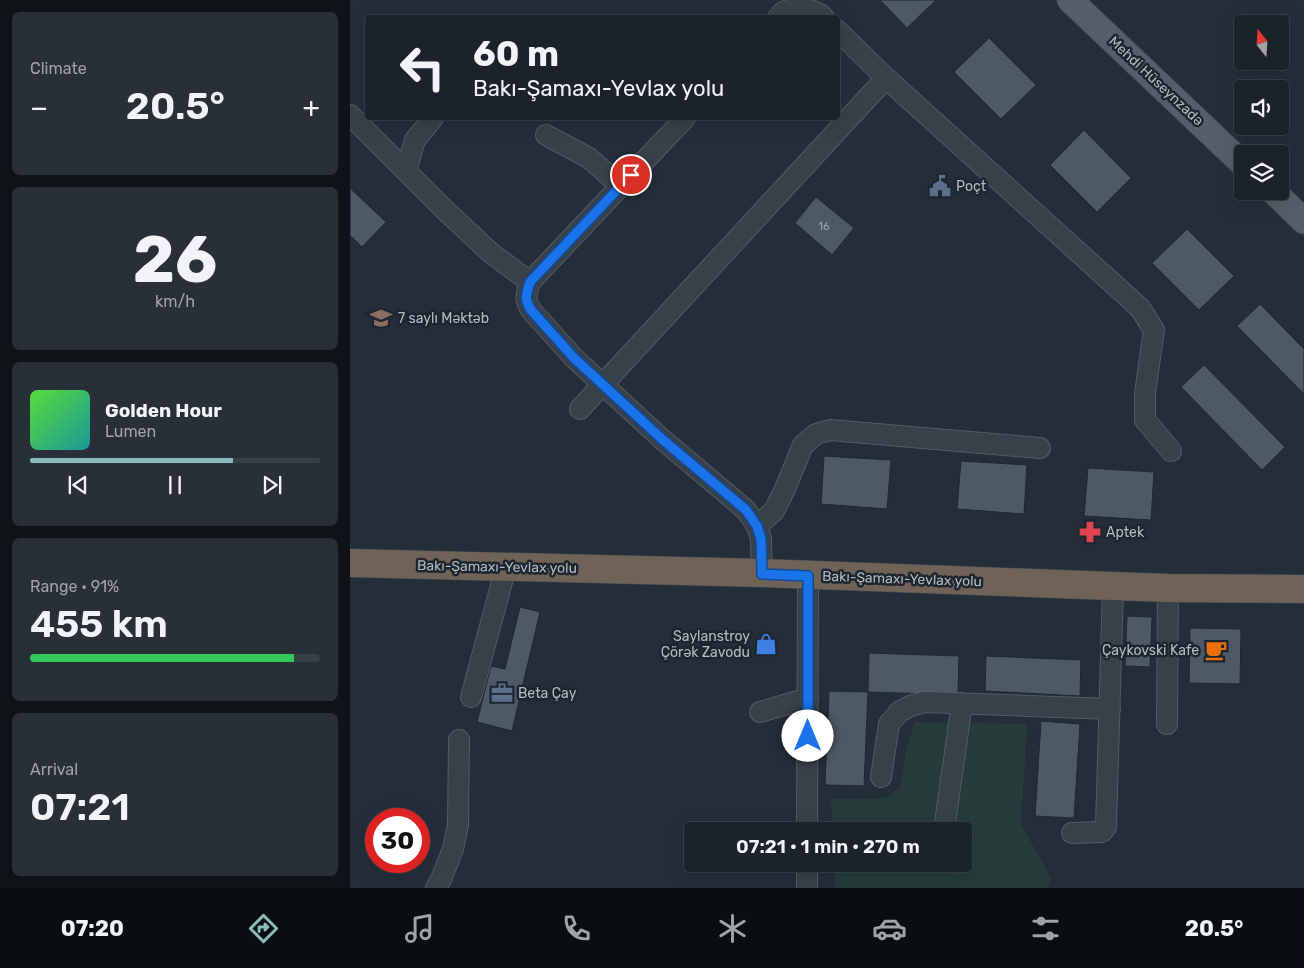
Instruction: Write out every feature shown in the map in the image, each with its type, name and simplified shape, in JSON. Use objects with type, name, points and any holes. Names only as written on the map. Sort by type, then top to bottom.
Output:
[{"type":"highway","name":"Bakı-Şamaxı-Yevlax yolu","points":[[350,563],[762,574],[1168,588],[1304,589]]},
{"type":"main road","name":"Mehdi Hüseynzadə","points":[[1070,0],[1234,155]]},
{"type":"main road","points":[[1282,200],[1304,221]]},
{"type":"street","points":[[780,15],[783,12],[800,6],[821,15]]},
{"type":"street","points":[[840,33],[886,78],[1140,308],[1154,330],[1144,393],[1145,420],[1171,451]]},
{"type":"street","points":[[580,409],[886,78]]},
{"type":"street","points":[[350,115],[492,253],[530,282]]},
{"type":"street","points":[[406,171],[415,140],[431,120]]},
{"type":"street","points":[[683,120],[530,282],[526,302],[574,358],[663,440],[746,510],[757,526],[761,539],[762,574]]},
{"type":"street","points":[[546,135],[589,158],[621,186]]},
{"type":"street","points":[[757,526],[774,511],[803,445],[816,434],[830,430],[1040,448]]},
{"type":"street","points":[[472,697],[506,567]]},
{"type":"street","points":[[807,822],[808,576]]},
{"type":"street","points":[[1072,833],[1102,832],[1106,827],[1113,586]]},
{"type":"street","points":[[1167,724],[1168,588]]},
{"type":"street","points":[[760,712],[808,698]]},
{"type":"street","points":[[881,777],[890,724],[899,712],[910,706],[924,702],[1110,709]]},
{"type":"street","points":[[944,822],[962,703]]},
{"type":"street","points":[[436,888],[453,850],[458,825],[459,740]]},
{"type":"street","points":[[807,872],[807,888]]},
{"type":"green space","points":[[915,722],[1027,724],[1021,824],[1051,878],[1047,888],[835,888],[834,872],[972,872],[972,822],[832,822],[831,799],[887,798],[901,786],[906,749]]},
{"type":"building","points":[[880,0],[936,0],[907,28]]},
{"type":"building","points":[[989,38],[1036,85],[1001,119],[954,72]]},
{"type":"building","points":[[1084,130],[1131,178],[1097,212],[1050,165]]},
{"type":"building","points":[[350,188],[386,222],[362,247],[350,235]]},
{"type":"building","points":[[816,197],[854,228],[832,255],[795,223]]},
{"type":"building","points":[[1187,229],[1234,276],[1199,310],[1152,263]]},
{"type":"building","points":[[1260,304],[1304,349],[1304,394],[1237,326]]},
{"type":"building","points":[[1204,365],[1285,447],[1262,470],[1181,387]]},
{"type":"building","points":[[824,456],[891,460],[887,509],[821,504]]},
{"type":"building","points":[[961,461],[1027,465],[1024,514],[957,509]]},
{"type":"building","points":[[1088,468],[1154,472],[1151,520],[1084,516]]},
{"type":"building","points":[[520,607],[540,612],[512,731],[477,722],[491,666],[505,669]]},
{"type":"building","points":[[1127,616],[1152,617],[1150,667],[1125,666]]},
{"type":"building","points":[[1190,628],[1241,629],[1240,684],[1189,683]]},
{"type":"building","points":[[869,653],[959,656],[958,695],[868,692]]},
{"type":"building","points":[[986,656],[1081,660],[1080,696],[985,691]]},
{"type":"building","points":[[829,691],[868,692],[864,786],[825,785]]},
{"type":"building","points":[[1041,721],[1080,724],[1074,818],[1035,816]]},
{"type":"place","name":"Poçt","points":[[940,186]]},
{"type":"place","name":"7 saylı Məktəb","points":[[381,318]]},
{"type":"place","name":"Aptek","points":[[1090,532]]},
{"type":"place","name":"Saylanstroy Çörək Zavodu","points":[[766,644]]},
{"type":"place","name":"Çaykovski Kafe","points":[[1216,650]]},
{"type":"place","name":"Beta Çay","points":[[502,693]]},
{"type":"route","points":[[631,175],[530,282],[526,302],[574,358],[663,440],[746,510],[757,526],[761,539],[762,574],[808,576],[808,736]]}]
